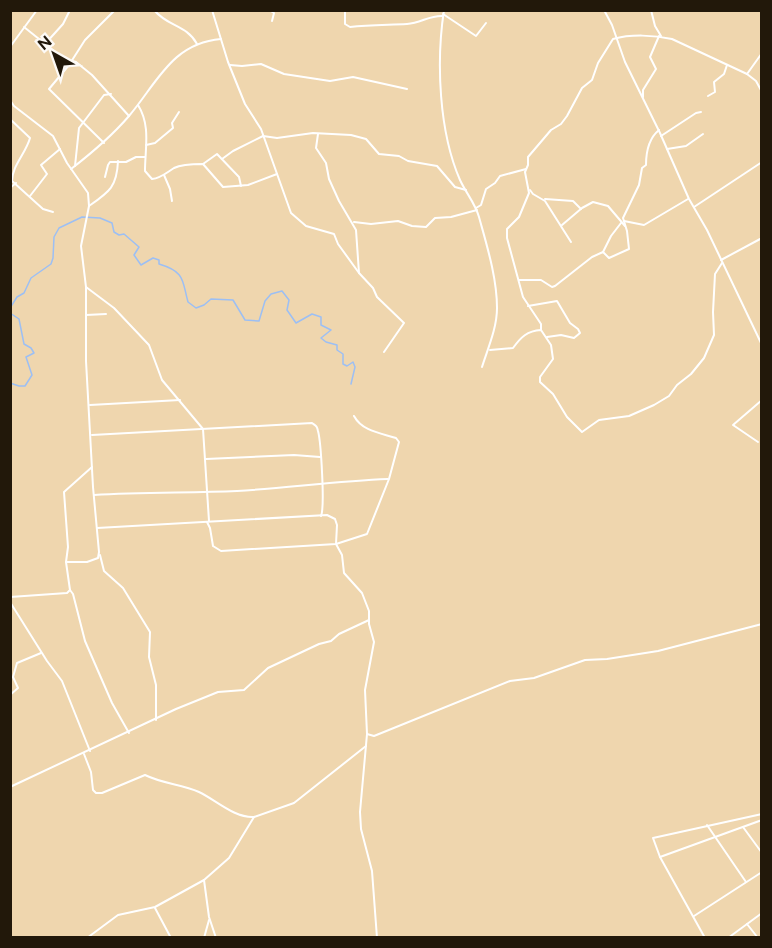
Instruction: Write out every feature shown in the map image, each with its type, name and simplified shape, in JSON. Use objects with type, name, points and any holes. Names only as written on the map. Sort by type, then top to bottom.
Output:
[{"type":"street","points":[[10,47],[37,10]]},
{"type":"street","points":[[45,44],[63,24],[70,10]]},
{"type":"street","points":[[104,143],[49,89],[85,40],[115,10]]},
{"type":"street","points":[[154,10],[161,19],[192,34],[197,44]]},
{"type":"street","points":[[212,10],[230,65],[244,101],[263,136],[292,216],[306,226],[334,234],[338,244],[358,273],[373,288],[377,297],[404,323],[384,352]]},
{"type":"street","points":[[269,10],[274,14],[272,21]]},
{"type":"street","points":[[345,10],[345,24],[350,27],[423,22],[433,15],[443,14],[476,36],[486,23]]},
{"type":"street","points":[[604,10],[688,199],[762,345]]},
{"type":"street","points":[[651,10],[660,36]]},
{"type":"street","points":[[443,14],[440,87],[445,132],[451,155],[477,209],[493,274],[497,307],[496,320],[482,367]]},
{"type":"street","points":[[24,27],[70,62],[76,62],[92,75],[129,116]]},
{"type":"street","points":[[213,39],[219,34]]},
{"type":"street","points":[[615,39],[660,36],[698,50],[747,74],[756,81],[762,92]]},
{"type":"street","points":[[643,97],[644,90],[656,69],[650,57],[660,36]]},
{"type":"street","points":[[71,169],[104,143],[129,116],[171,62],[188,48],[213,39],[221,39]]},
{"type":"street","points":[[581,209],[573,201],[542,198],[533,194],[525,174],[526,169],[530,153],[567,116],[582,87],[592,80],[598,63],[615,39]]},
{"type":"street","points":[[747,74],[762,53]]},
{"type":"street","points":[[230,65],[261,64],[284,74],[330,81],[352,76],[407,89]]},
{"type":"street","points":[[708,96],[715,92],[714,82],[724,74],[727,65]]},
{"type":"street","points":[[75,166],[79,128],[105,95],[111,94]]},
{"type":"street","points":[[10,100],[14,106],[53,136],[71,169],[88,193],[89,206],[81,246],[86,287],[89,405],[99,552],[104,571],[123,588],[150,632],[149,657],[156,685],[156,720]]},
{"type":"street","points":[[138,105],[146,120],[145,171],[148,176],[155,179],[180,166],[203,164],[216,154],[239,177],[241,186]]},
{"type":"street","points":[[146,146],[155,143],[173,128],[172,123],[179,112]]},
{"type":"street","points":[[661,136],[701,112]]},
{"type":"street","points":[[10,119],[30,138],[13,172],[12,181],[43,209],[53,212]]},
{"type":"street","points":[[519,280],[541,280],[552,287],[555,286],[592,257],[603,252],[623,220],[639,185],[642,168],[646,165],[649,143],[658,130]]},
{"type":"street","points":[[222,159],[232,151],[263,136],[277,138],[309,133],[351,135],[368,140],[379,154],[399,156],[408,161],[437,166],[455,187],[466,190]]},
{"type":"street","points":[[318,134],[316,148],[326,163],[329,179],[357,237],[358,273]]},
{"type":"street","points":[[667,149],[686,146],[703,134]]},
{"type":"street","points":[[30,196],[47,174],[41,165],[60,149]]},
{"type":"street","points":[[105,177],[109,163],[126,162],[145,157]]},
{"type":"street","points":[[89,206],[115,183],[118,161]]},
{"type":"street","points":[[694,207],[762,162]]},
{"type":"street","points":[[203,164],[223,187],[241,186],[277,174]]},
{"type":"street","points":[[351,221],[364,224],[401,221],[412,226],[426,227],[435,218],[456,216],[477,209],[481,206],[486,189],[499,177],[526,169]]},
{"type":"street","points":[[164,175],[170,189],[171,201]]},
{"type":"street","points":[[10,188],[16,183]]},
{"type":"street","points":[[529,188],[519,217],[506,231],[509,251],[523,297],[541,324],[541,330],[552,347],[554,359],[540,377],[540,382],[553,394],[567,417],[582,432],[599,420],[641,412],[667,398],[677,385],[691,374],[704,358],[714,335],[715,274],[721,262],[762,238]]},
{"type":"street","points":[[542,198],[562,225],[571,242]]},
{"type":"street","points":[[562,225],[593,202],[611,209],[623,220],[644,225],[688,199]]},
{"type":"street","points":[[603,252],[609,258],[629,249],[623,220]]},
{"type":"street","points":[[86,287],[114,308],[149,345],[162,380],[203,429],[208,522],[215,549],[221,551],[336,544],[364,535],[368,531],[389,479],[399,441],[364,428],[354,416]]},
{"type":"street","points":[[528,306],[557,301],[570,323],[580,333],[574,338],[561,335],[546,337]]},
{"type":"street","points":[[86,315],[106,314]]},
{"type":"street","points":[[490,350],[513,348],[520,336],[534,330],[541,330]]},
{"type":"street","points":[[89,405],[180,400]]},
{"type":"street","points":[[758,442],[733,425],[762,400]]},
{"type":"street","points":[[92,435],[312,423],[318,430],[324,508],[321,516]]},
{"type":"street","points":[[206,459],[294,455],[320,457]]},
{"type":"street","points":[[92,466],[64,492],[68,547],[66,562],[70,590],[89,651],[112,703],[129,733]]},
{"type":"street","points":[[94,495],[236,491],[389,479]]},
{"type":"street","points":[[97,528],[321,516],[331,516],[336,521],[336,544],[342,555],[344,573],[360,590],[369,611],[374,649],[365,690],[367,734],[360,803],[361,820],[372,872],[377,938]]},
{"type":"street","points":[[66,562],[93,561],[98,558],[99,552]]},
{"type":"street","points":[[70,590],[67,593],[54,595],[10,599],[42,653],[62,681],[90,751]]},
{"type":"street","points":[[10,787],[218,692],[244,690],[268,668],[319,644],[331,641],[339,634],[369,620]]},
{"type":"street","points":[[84,753],[91,772],[93,790],[96,793],[102,793],[146,775],[162,782],[201,792],[232,811],[254,817],[294,803],[366,745],[372,737],[510,681],[534,678],[585,660],[658,651],[762,624]]},
{"type":"street","points":[[10,695],[18,688],[13,677],[17,663],[42,653]]},
{"type":"street","points":[[367,734],[372,737]]},
{"type":"street","points":[[705,938],[652,841],[655,836],[762,814]]},
{"type":"street","points":[[248,817],[250,822]]},
{"type":"street","points":[[87,938],[118,915],[155,908],[204,880],[229,858],[254,817]]},
{"type":"street","points":[[660,857],[762,820]]},
{"type":"street","points":[[706,825],[746,882]]},
{"type":"street","points":[[743,827],[762,854]]},
{"type":"street","points":[[693,917],[761,873]]},
{"type":"street","points":[[204,880],[209,917],[216,938]]},
{"type":"street","points":[[155,908],[171,938]]},
{"type":"street","points":[[728,938],[762,913]]},
{"type":"street","points":[[204,938],[209,917]]},
{"type":"street","points":[[747,924],[758,938]]},
{"type":"waterway","points":[[10,308],[17,297],[24,293],[31,278],[51,264],[54,237],[59,228],[82,217],[100,218],[112,223],[114,232],[119,235],[124,234],[139,247],[134,255],[141,265],[153,258],[159,260],[159,264],[174,270],[181,278],[188,302],[196,308],[211,299],[233,300],[245,320],[259,321],[265,301],[271,294],[282,291],[289,300],[287,310],[296,323],[312,314],[321,317],[321,325],[331,330],[321,338],[337,345],[337,350],[343,354],[343,364],[347,366],[353,362],[355,367],[351,384]]},
{"type":"waterway","points":[[10,313],[19,319],[24,344],[34,353],[26,357],[32,375],[25,386],[10,383]]}]
